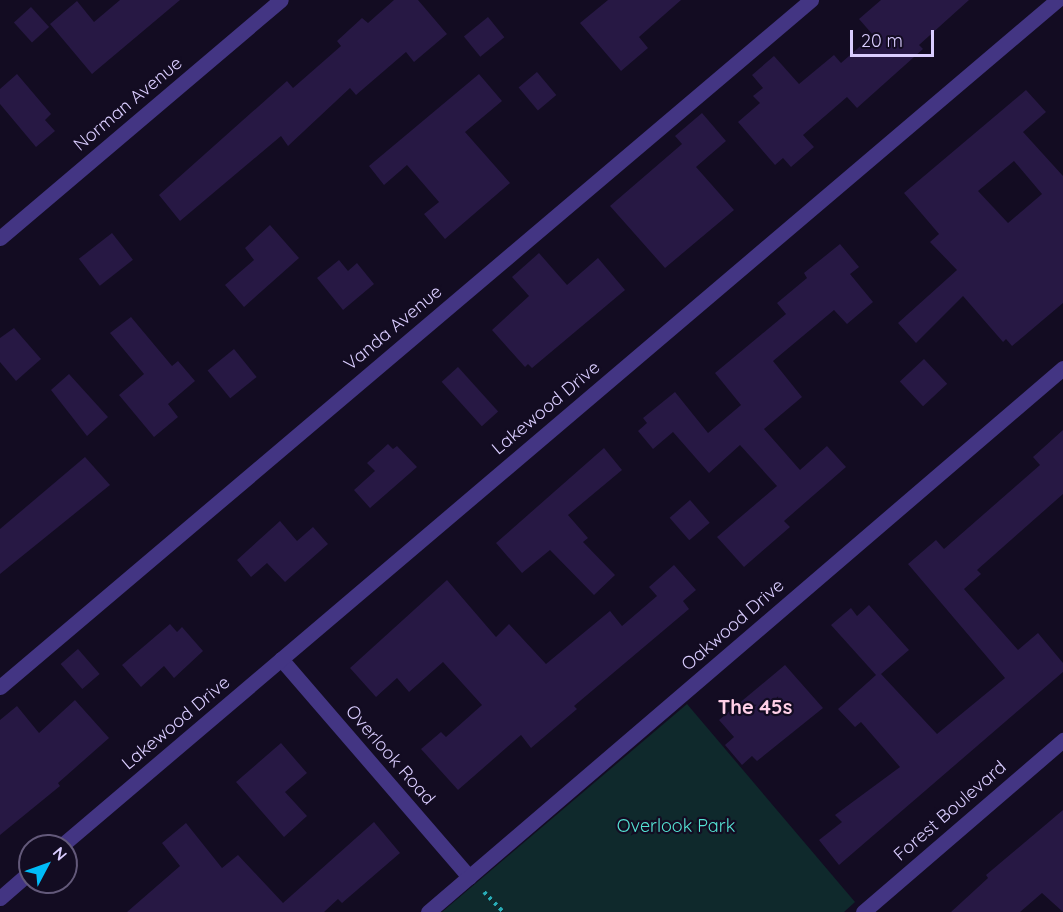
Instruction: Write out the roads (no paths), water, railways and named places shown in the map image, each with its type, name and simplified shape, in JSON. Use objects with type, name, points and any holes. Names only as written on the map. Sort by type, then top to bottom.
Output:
[{"type":"street","name":"Norman Avenue","points":[[0,238],[281,0]]},
{"type":"street","name":"Vanda Avenue","points":[[0,687],[811,0]]},
{"type":"street","name":"Lakewood Drive","points":[[75,834],[1057,0]]},
{"type":"street","name":"Oakwood Drive","points":[[428,912],[1063,368]]},
{"type":"street","name":"Overlook Road","points":[[281,659],[469,876]]},
{"type":"street","name":"Forest Boulevard","points":[[863,912],[1063,740]]},
{"type":"street","points":[[0,898],[18,882]]},
{"type":"district","name":"The 45s","points":[[755,706]]},
{"type":"park label","name":"Overlook Park","points":[[676,826]]}]
